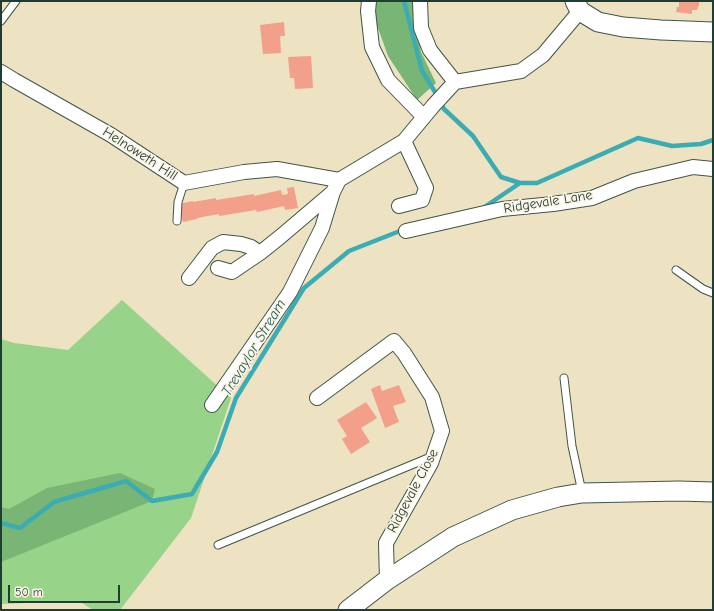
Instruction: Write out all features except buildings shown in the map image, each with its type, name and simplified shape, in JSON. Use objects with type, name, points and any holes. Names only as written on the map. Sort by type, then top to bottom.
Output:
[{"type":"street","points":[[369,1],[368,11],[372,46],[388,80],[424,117]]},
{"type":"street","points":[[420,1],[421,28],[430,50],[452,85]]},
{"type":"street","points":[[218,268],[232,272],[260,253],[336,186],[404,141],[452,85],[521,71],[543,55],[578,6],[598,22],[623,27],[713,32]]},
{"type":"street","name":"Helnoweth Hill","points":[[1,72],[111,134],[184,183],[244,172],[277,169],[336,186]]},
{"type":"street","points":[[399,206],[422,200],[426,188],[404,141]]},
{"type":"street","name":"Ridgevale Lane","points":[[406,231],[502,209],[553,204],[592,198],[634,181],[693,166],[713,169]]},
{"type":"street","points":[[212,405],[290,292],[322,228],[336,186]]},
{"type":"street","points":[[189,278],[212,248],[223,242],[241,244],[251,247],[260,253]]},
{"type":"street","name":"Ridgevale Close","points":[[317,398],[394,341],[404,353],[432,397],[442,431],[431,463],[386,543],[387,580]]},
{"type":"street","points":[[348,610],[387,580],[453,538],[512,510],[558,497],[582,493],[679,491],[713,492]]},
{"type":"lane","points":[[1,20],[16,1]]},
{"type":"lane","points":[[177,221],[178,202],[184,183]]},
{"type":"lane","points":[[676,270],[703,289],[713,293]]},
{"type":"lane","points":[[564,378],[572,446],[582,493]]},
{"type":"lane","points":[[218,545],[433,456]]},
{"type":"green space","points":[[374,1],[413,1],[421,52],[436,83],[417,100],[388,56],[373,14]]},
{"type":"green space","points":[[122,300],[231,398],[191,518],[120,610],[93,610],[79,601],[1,604],[1,339],[14,343],[68,350]]},
{"type":"green space","points":[[120,473],[155,489],[152,501],[1,562],[1,507],[9,509],[47,488]]},
{"type":"waterway","points":[[404,1],[422,71],[444,109],[473,136],[501,177],[520,183],[537,183],[638,138],[672,146],[701,144],[713,140]]},
{"type":"waterway","name":"Trevaylor Stream","points":[[483,208],[520,183]]},
{"type":"waterway","name":"Trevaylor Stream","points":[[1,523],[20,528],[54,502],[126,481],[152,501],[192,494],[217,452],[236,398],[304,288],[349,251],[405,229]]}]
